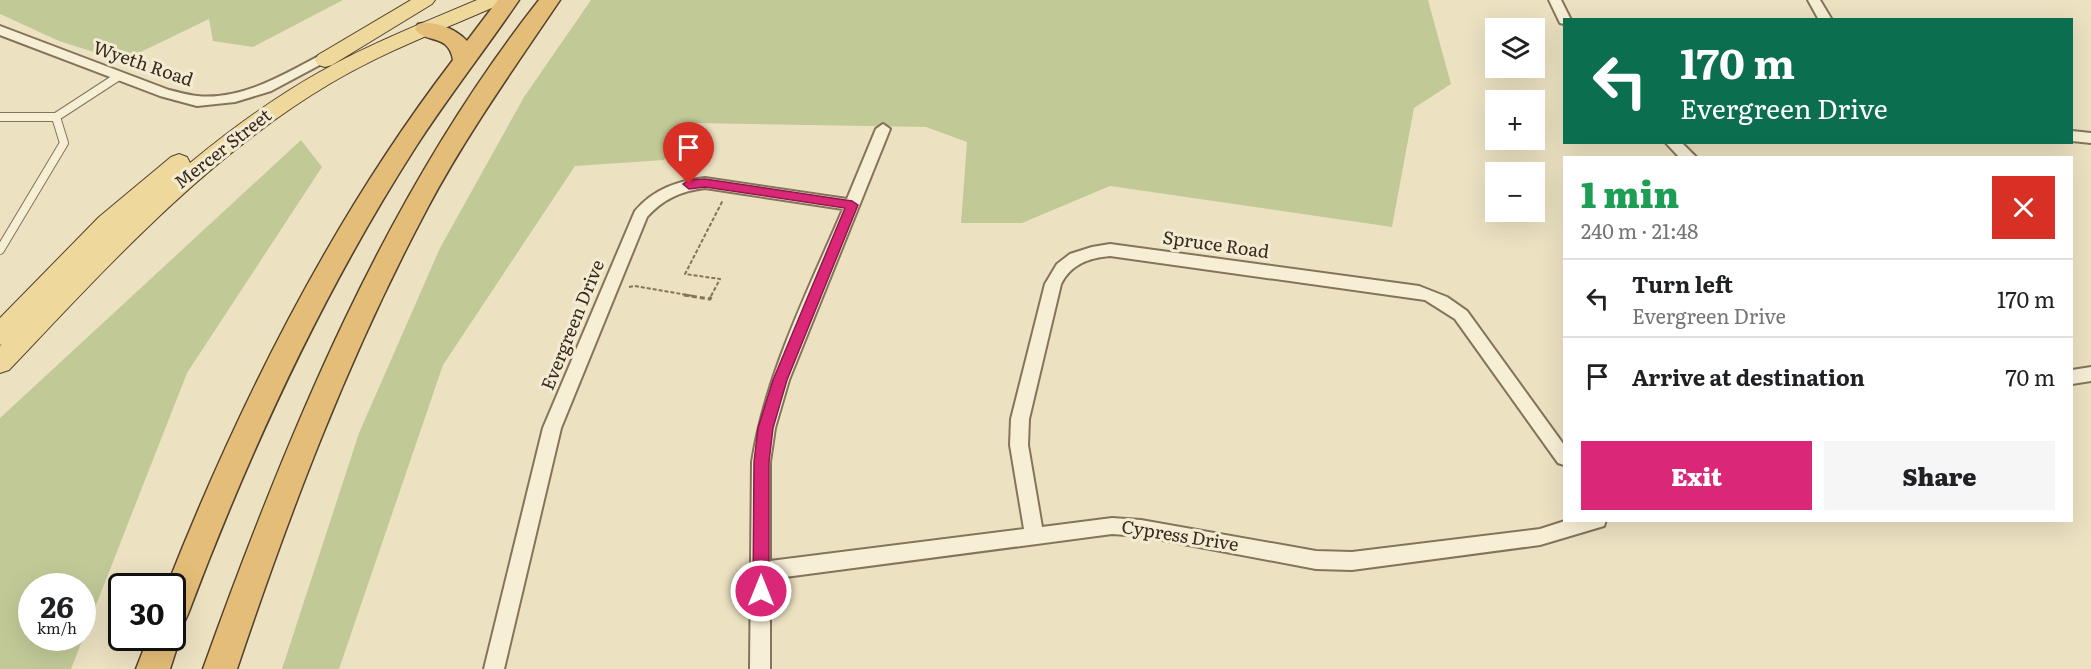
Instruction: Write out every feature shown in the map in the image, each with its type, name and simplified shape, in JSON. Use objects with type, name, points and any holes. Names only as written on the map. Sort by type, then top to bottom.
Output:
[{"type":"highway","points":[[186,579],[215,508],[292,342],[367,206],[404,147],[509,0]]},
{"type":"highway","points":[[220,669],[252,573],[290,474],[363,308],[435,173],[540,6]]},
{"type":"highway","points":[[426,29],[452,38],[459,44],[464,61]]},
{"type":"highway","points":[[153,669],[159,651]]},
{"type":"main road","name":"Mercer Street","points":[[0,335],[76,252],[144,189],[207,140],[340,50],[425,0]]},
{"type":"main road","name":"Mercer Street","points":[[0,363],[139,219],[213,153],[322,79],[386,46],[494,0]]},
{"type":"street","points":[[1555,0],[1564,18]]},
{"type":"street","points":[[1814,0],[1825,18]]},
{"type":"street","name":"Wyeth Road","points":[[0,30],[187,100],[218,100],[266,88],[340,50]]},
{"type":"street","points":[[760,669],[761,462],[773,396],[884,129]]},
{"type":"street","points":[[2073,136],[2091,138]]},
{"type":"street","points":[[1674,144],[1688,156]]},
{"type":"street","name":"Evergreen Drive","points":[[494,669],[552,428],[640,215],[648,204],[661,195],[682,186],[705,183],[852,205]]},
{"type":"street","name":"Spruce Road","points":[[1034,535],[1019,445],[1020,419],[1053,284],[1068,262],[1094,251],[1122,252],[1433,296],[1461,315],[1563,457]]},
{"type":"street","points":[[2073,377],[2091,374]]},
{"type":"street","name":"Cypress Drive","points":[[761,571],[1112,526],[1141,528],[1316,560],[1352,561],[1540,537],[1590,522]]},
{"type":"lane","points":[[0,117],[56,117],[119,76]]},
{"type":"lane","points":[[0,250],[64,143],[56,117]]},
{"type":"path","points":[[629,288],[635,286],[710,299],[720,279],[685,274],[724,199]]},
{"type":"green space","points":[[0,0],[343,0],[253,47],[213,41],[209,19],[122,61],[59,41],[0,14]]},
{"type":"green space","points":[[591,0],[1428,0],[1451,84],[1414,108],[1392,227],[1110,186],[1022,223],[961,223],[967,142],[926,127],[697,123],[664,160],[575,166],[443,365],[339,669],[282,669],[359,433],[440,248],[524,97]]},
{"type":"green space","points":[[301,140],[322,167],[187,373],[96,605],[96,573],[18,573],[18,651],[78,651],[71,669],[0,669],[0,418]]},
{"type":"route","points":[[689,184],[705,183],[852,205],[773,396],[761,462],[761,591]]}]
